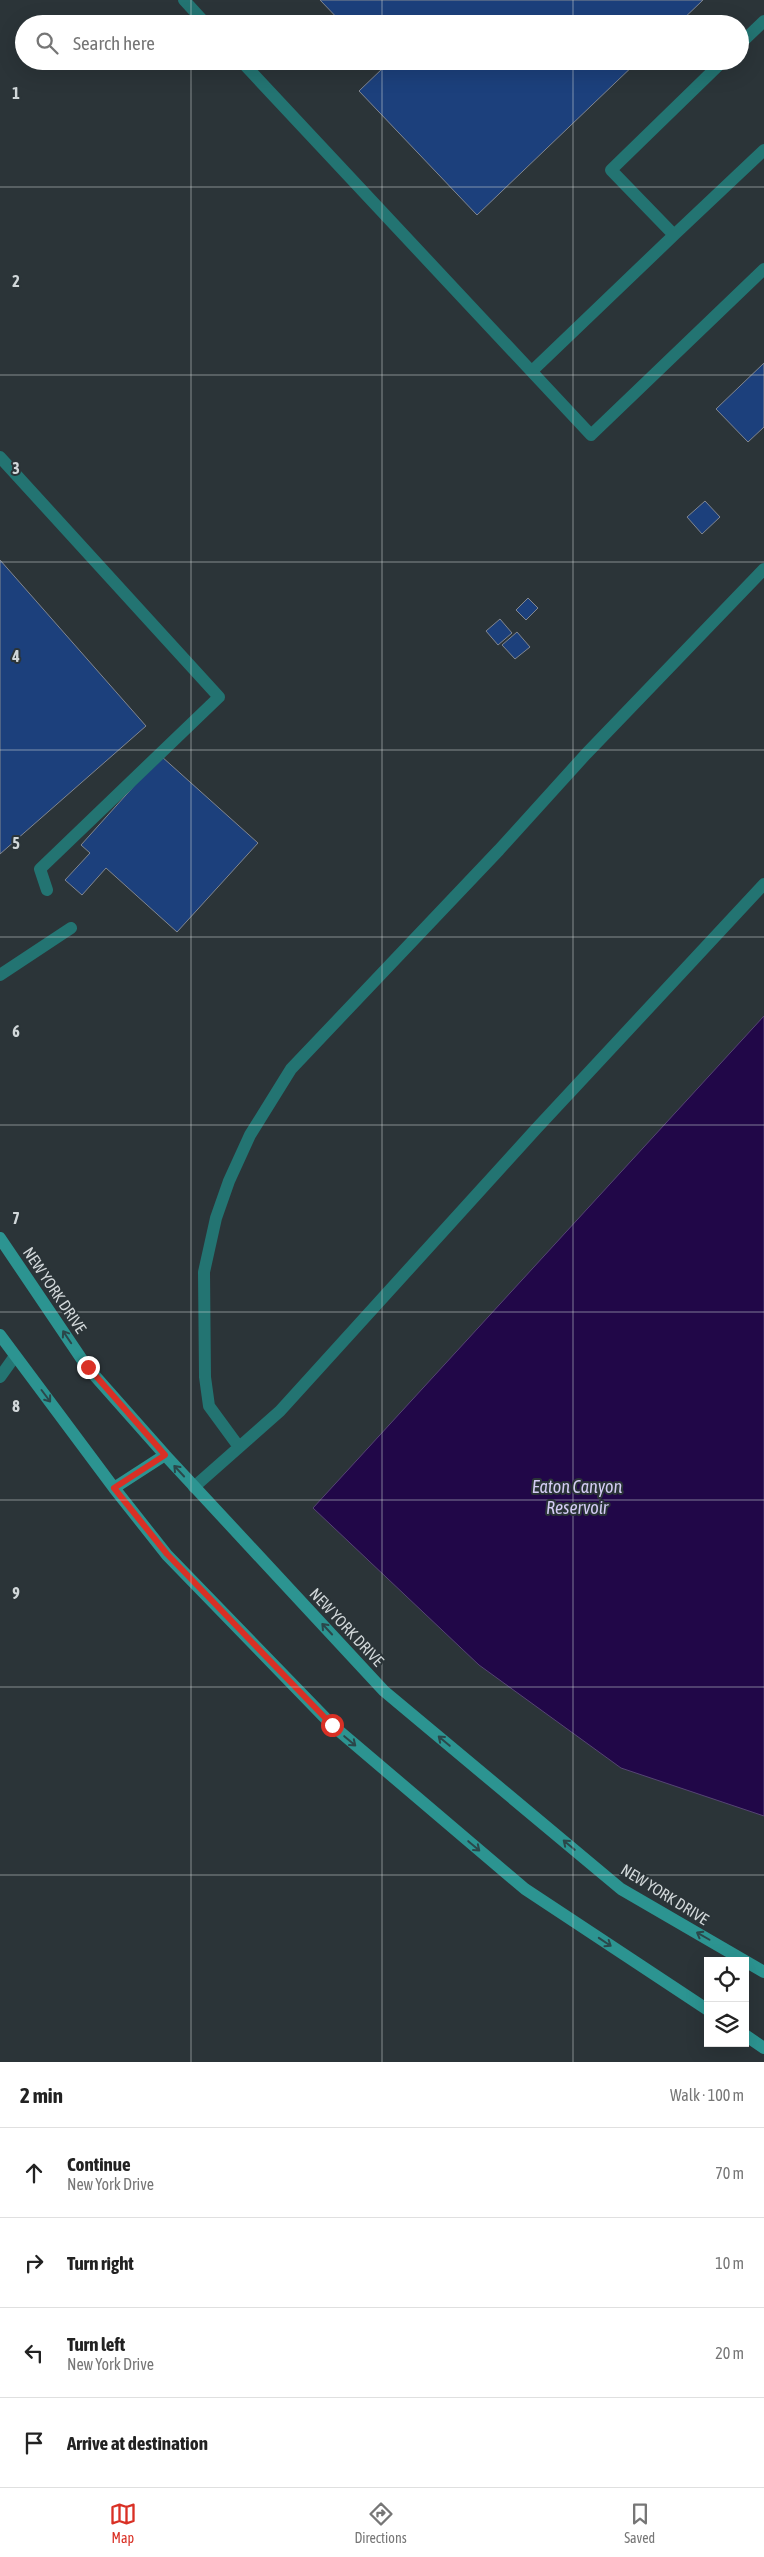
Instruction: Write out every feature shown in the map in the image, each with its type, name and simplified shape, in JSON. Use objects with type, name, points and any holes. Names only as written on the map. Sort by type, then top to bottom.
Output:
[{"type":"main road","name":"NEW YORK DRIVE","points":[[0,1238],[88,1367],[165,1455],[384,1691],[621,1889],[738,1957]]},
{"type":"main road","points":[[0,1335],[114,1488],[167,1554],[332,1725],[525,1889],[704,2007]]},
{"type":"main road","points":[[114,1488],[165,1455]]},
{"type":"main road","name":"NEW YORK DRIVE","points":[[749,1963],[764,1972]]},
{"type":"main road","points":[[749,2038],[764,2048]]},
{"type":"lane","points":[[184,0],[198,15]]},
{"type":"lane","points":[[749,35],[764,21]]},
{"type":"lane","points":[[249,70],[592,435],[764,269]]},
{"type":"lane","points":[[674,235],[611,170],[713,70]]},
{"type":"lane","points":[[532,371],[764,150]]},
{"type":"lane","points":[[0,457],[219,697],[40,869],[47,890]]},
{"type":"lane","points":[[239,1447],[209,1406],[205,1377],[204,1272],[222,1199],[250,1135],[291,1068],[341,1018],[499,850],[586,754],[764,568]]},
{"type":"lane","points":[[194,1486],[280,1411],[536,1129],[764,884]]},
{"type":"lane","points":[[0,975],[70,928]]},
{"type":"lane","points":[[0,1377],[15,1356]]},
{"type":"water","name":"Eaton Canyon Reservoir","points":[[764,1016],[764,1816],[621,1768],[479,1665],[313,1508]]},
{"type":"building","points":[[320,0],[703,0],[687,15],[334,15]]},
{"type":"building","points":[[381,70],[629,70],[477,215],[359,91]]},
{"type":"building","points":[[764,363],[764,427],[748,442],[716,409]]},
{"type":"building","points":[[705,501],[720,517],[702,534],[687,517]]},
{"type":"building","points":[[0,560],[146,726],[0,854]]},
{"type":"building","points":[[528,598],[538,608],[526,620],[516,610]]},
{"type":"building","points":[[500,619],[512,633],[498,645],[486,631]]},
{"type":"building","points":[[517,632],[530,647],[515,659],[502,645]]},
{"type":"building","points":[[161,756],[258,843],[177,932],[106,868],[82,895],[65,880],[90,853],[81,845]]},
{"type":"route","points":[[88,1367],[165,1455],[114,1488],[167,1554],[332,1725]]}]
